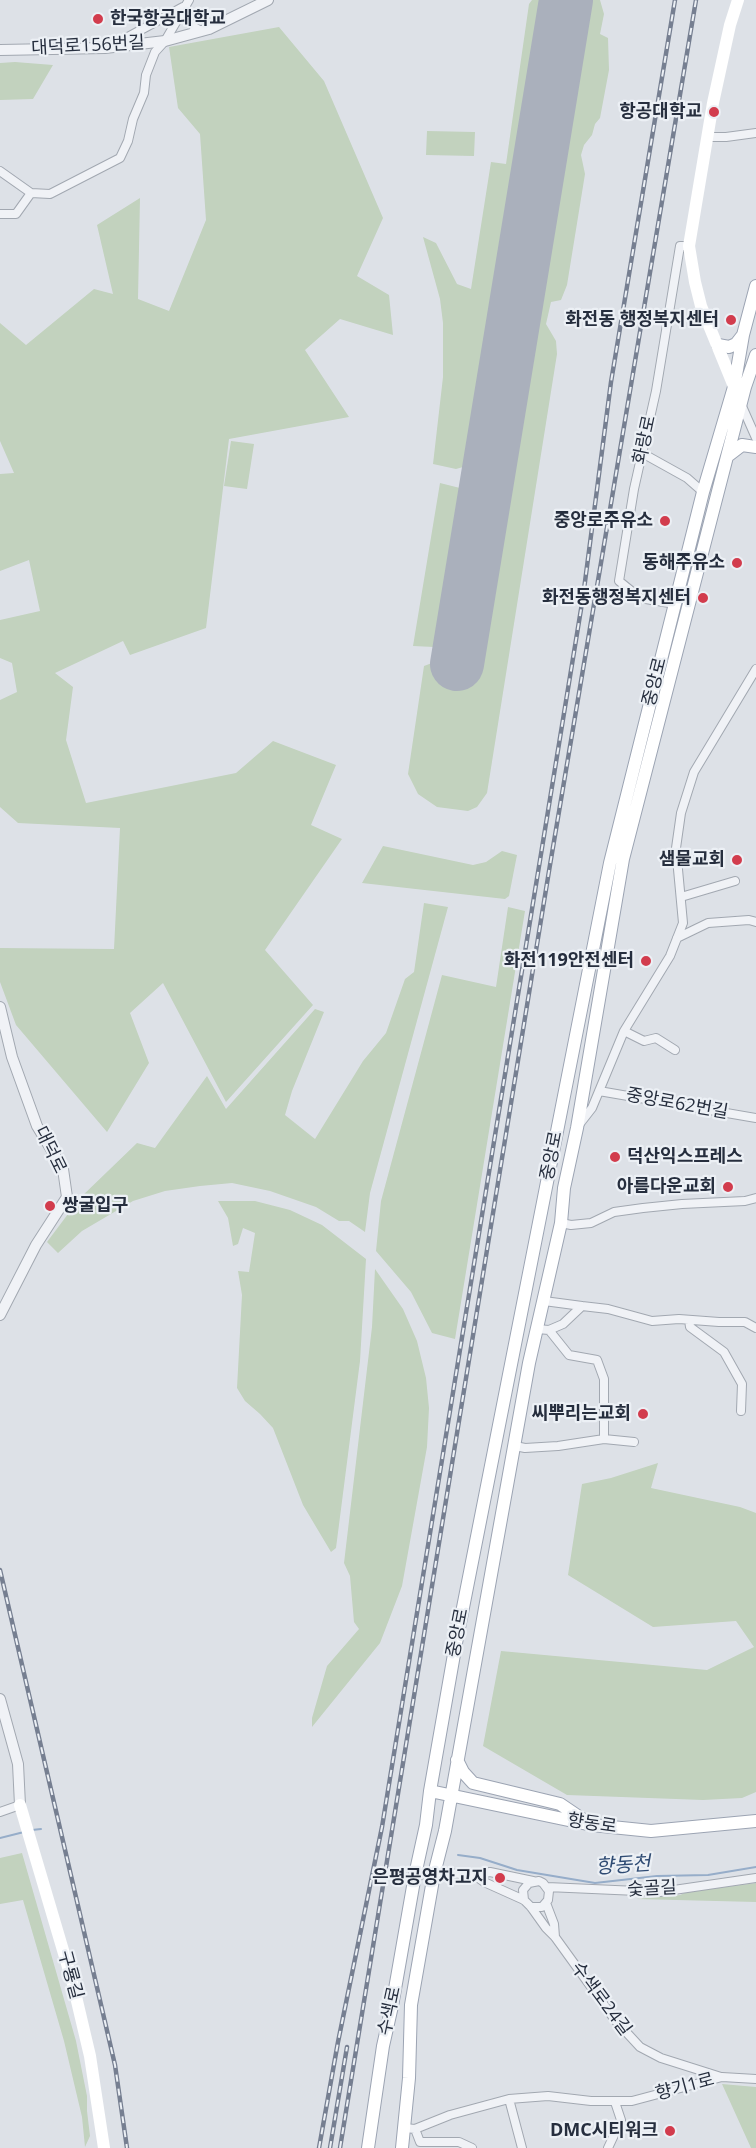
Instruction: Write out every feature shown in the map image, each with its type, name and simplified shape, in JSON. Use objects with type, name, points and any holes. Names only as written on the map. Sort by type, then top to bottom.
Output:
[{"type":"main road","name":"화랑로","points":[[738,0],[730,25],[707,137],[689,246],[697,290],[741,404]]},
{"type":"main road","name":"중앙로","points":[[415,1875],[426,1825],[456,1642],[610,863],[703,492],[734,387],[743,335],[756,286]]},
{"type":"main road","points":[[718,345],[729,347],[736,344],[743,335]]},
{"type":"main road","name":"중앙로","points":[[434,1874],[445,1832],[529,1363],[543,1329],[544,1301],[561,1223],[564,1188],[577,1128],[623,859],[745,387],[756,355]]},
{"type":"main road","points":[[728,456],[742,445],[756,447]]},
{"type":"main road","points":[[457,1760],[473,1784],[560,1804],[592,1825]]},
{"type":"main road","name":"향동로","points":[[430,1791],[592,1825],[651,1831],[756,1821]]},
{"type":"main road","name":"구룡길","points":[[21,1808],[73,1984],[90,2056],[104,2148]]},
{"type":"main road","name":"수색로","points":[[402,2148],[410,2129],[411,2005],[434,1874]]},
{"type":"main road","name":"수색로","points":[[368,2148],[383,2046],[415,1875]]},
{"type":"street","points":[[0,171],[31,193],[50,194],[120,158],[144,93],[146,75],[155,52],[165,41],[201,31],[268,0]]},
{"type":"street","points":[[187,3],[185,13],[188,20],[201,31]]},
{"type":"street","points":[[110,47],[140,32],[187,3]]},
{"type":"street","name":"대덕로156번길","points":[[0,50],[110,47],[165,41],[187,3]]},
{"type":"street","points":[[707,137],[755,135]]},
{"type":"street","points":[[0,214],[16,214],[31,193]]},
{"type":"street","name":"화랑로","points":[[675,603],[640,598],[619,581],[634,489],[656,391],[680,246],[689,246]]},
{"type":"street","points":[[741,404],[756,438]]},
{"type":"street","points":[[642,453],[687,478],[703,492]]},
{"type":"street","points":[[577,1128],[592,1108],[624,1031],[653,986],[683,923],[676,849],[681,813],[694,772],[756,669]]},
{"type":"street","points":[[681,897],[735,881]]},
{"type":"street","points":[[677,938],[708,923],[748,920],[756,922]]},
{"type":"street","name":"대덕로","points":[[0,1007],[12,1057],[37,1126],[63,1169],[67,1197],[36,1245],[0,1315]]},
{"type":"street","points":[[624,1031],[644,1041],[656,1038],[675,1050]]},
{"type":"street","name":"중앙로62번길","points":[[599,1091],[756,1118]]},
{"type":"street","points":[[561,1223],[571,1226],[591,1223],[615,1212],[643,1208],[745,1201],[756,1198]]},
{"type":"street","points":[[544,1301],[608,1310],[652,1321],[745,1322],[756,1328]]},
{"type":"street","points":[[543,1329],[563,1324],[582,1306]]},
{"type":"street","points":[[689,1320],[690,1327],[724,1352],[742,1384],[741,1411]]},
{"type":"street","points":[[543,1329],[569,1355],[597,1360],[604,1379],[604,1439]]},
{"type":"street","points":[[515,1446],[525,1448],[558,1446],[604,1439],[634,1442]]},
{"type":"street","points":[[0,1699],[18,1764],[21,1808],[0,1812]]},
{"type":"street","name":"수색로24길","points":[[415,1875],[462,1873],[474,1875],[490,1872],[539,1881],[547,1887],[549,1896],[546,1903],[554,1924],[555,1937]]},
{"type":"street","name":"수색로24길","points":[[474,1875],[524,1900],[531,1907],[615,2020],[640,2047],[661,2058],[722,2077]]},
{"type":"street","name":"숯골길","points":[[547,1887],[660,1892],[756,1878]]},
{"type":"street","points":[[524,1900],[525,1886],[533,1881]]},
{"type":"street","points":[[531,1907],[537,1908],[546,1903]]},
{"type":"street","name":"향기1로","points":[[615,2102],[632,2101],[722,2077],[756,2079]]},
{"type":"street","points":[[472,2148],[459,2142],[420,2142],[410,2129],[509,2099],[548,2096],[615,2102],[621,2120],[608,2148]]},
{"type":"street","points":[[509,2099],[522,2148]]},
{"type":"green space","points":[[532,0],[553,0],[478,454],[470,465],[456,469],[433,464],[443,377],[443,323],[440,299],[423,237],[436,243],[457,284],[471,289],[491,162],[506,164],[529,4]]},
{"type":"green space","points":[[575,0],[600,0],[604,14],[600,34],[608,38],[609,70],[600,118],[584,145],[581,155],[585,174],[567,285],[561,300],[551,302],[546,324],[556,341],[557,354],[487,793],[477,807],[468,811],[437,807],[418,794],[408,774],[424,666],[432,663],[467,670]]},
{"type":"green space","points":[[279,27],[324,81],[383,218],[357,276],[389,295],[393,335],[340,319],[305,350],[349,417],[229,439],[206,628],[130,655],[123,641],[55,673],[73,687],[66,740],[86,803],[236,773],[273,741],[336,765],[311,825],[342,839],[265,950],[313,1005],[226,1102],[163,983],[130,1013],[149,1063],[107,1132],[16,1025],[0,982],[0,948],[114,949],[120,828],[18,823],[0,807],[0,700],[17,692],[12,663],[0,658],[0,620],[40,611],[29,560],[0,571],[0,474],[14,473],[0,441],[0,323],[26,345],[94,289],[113,294],[97,225],[140,198],[138,299],[169,311],[206,220],[200,134],[178,108],[169,47]]},
{"type":"green space","points":[[0,63],[53,65],[33,99],[0,100]]},
{"type":"green space","points":[[427,131],[475,132],[474,156],[426,155]]},
{"type":"green space","points":[[231,441],[254,444],[247,489],[224,486]]},
{"type":"green space","points":[[440,483],[460,488],[469,500],[470,506],[448,634],[434,647],[413,646]]},
{"type":"green space","points":[[383,846],[473,865],[486,862],[502,851],[517,855],[509,896],[505,899],[362,883]]},
{"type":"green space","points":[[424,903],[448,907],[370,1193],[365,1232],[349,1221],[339,1221],[316,1207],[270,1191],[232,1183],[165,1191],[133,1201],[82,1231],[58,1253],[47,1242],[80,1198],[137,1143],[155,1148],[207,1076],[226,1109],[315,1009],[324,1012],[292,1091],[285,1115],[315,1139],[363,1061],[386,1033],[405,979],[414,972]]},
{"type":"green space","points":[[508,907],[525,911],[455,1339],[432,1333],[411,1292],[376,1251],[381,1201],[442,975],[496,987]]},
{"type":"green space","points":[[218,1201],[255,1201],[290,1210],[322,1225],[366,1259],[360,1361],[336,1548],[331,1552],[303,1505],[273,1428],[245,1401],[237,1388],[242,1295],[238,1271],[249,1272],[255,1233],[243,1228],[238,1244],[233,1246],[228,1218]]},
{"type":"green space","points":[[375,1269],[403,1309],[417,1341],[426,1378],[429,1408],[427,1447],[402,1586],[380,1643],[312,1727],[312,1718],[327,1666],[359,1629],[354,1622],[350,1576],[344,1563],[372,1327]]},
{"type":"green space","points":[[658,1463],[651,1488],[740,1507],[756,1513],[756,1792],[742,1798],[703,1800],[567,1795],[483,1746],[501,1651],[707,1670],[754,1647],[736,1621],[653,1627],[568,1575],[582,1484],[611,1478]]},
{"type":"green space","points":[[22,1853],[76,2041],[87,2096],[90,2136],[85,2147],[82,2117],[64,2041],[23,1900],[0,1904],[0,1858]]},
{"type":"green space","points":[[756,1883],[756,1902],[636,1899],[680,1895],[687,1892]]},
{"type":"green space","points":[[722,2084],[756,2087],[756,2148],[751,2148]]},
{"type":"waterway","points":[[32,1830],[41,1829]]},
{"type":"waterway","points":[[0,1838],[24,1832]]},
{"type":"waterway","name":"향동천","points":[[458,1855],[480,1858],[517,1870],[595,1883],[657,1876],[708,1875],[756,1867]]},
{"type":"runway","points":[[457,664],[566,0]]},
{"type":"railway","points":[[319,2148],[382,1827],[583,597],[611,382],[675,0]]},
{"type":"railway","points":[[340,2148],[550,865],[696,0]]},
{"type":"railway","points":[[0,1570],[115,2065],[127,2148]]},
{"type":"railway","points":[[330,2148],[347,2047]]},
{"type":"place","name":"한국항공대학교","points":[[98,19]]},
{"type":"place","name":"항공대학교","points":[[714,112]]},
{"type":"place","name":"화전동 행정복지센터","points":[[731,320]]},
{"type":"place","name":"중앙로주유소","points":[[665,521]]},
{"type":"place","name":"동해주유소","points":[[737,563]]},
{"type":"place","name":"화전동행정복지센터","points":[[703,598]]},
{"type":"place","name":"샘물교회","points":[[737,860]]},
{"type":"place","name":"화전119안전센터","points":[[646,961]]},
{"type":"place","name":"덕산익스프레스","points":[[615,1157]]},
{"type":"place","name":"아름다운교회","points":[[728,1187]]},
{"type":"place","name":"쌍굴입구","points":[[50,1206]]},
{"type":"place","name":"씨뿌리는교회","points":[[643,1414]]},
{"type":"place","name":"은평공영차고지","points":[[500,1878]]},
{"type":"place","name":"DMC시티워크","points":[[670,2131]]}]
